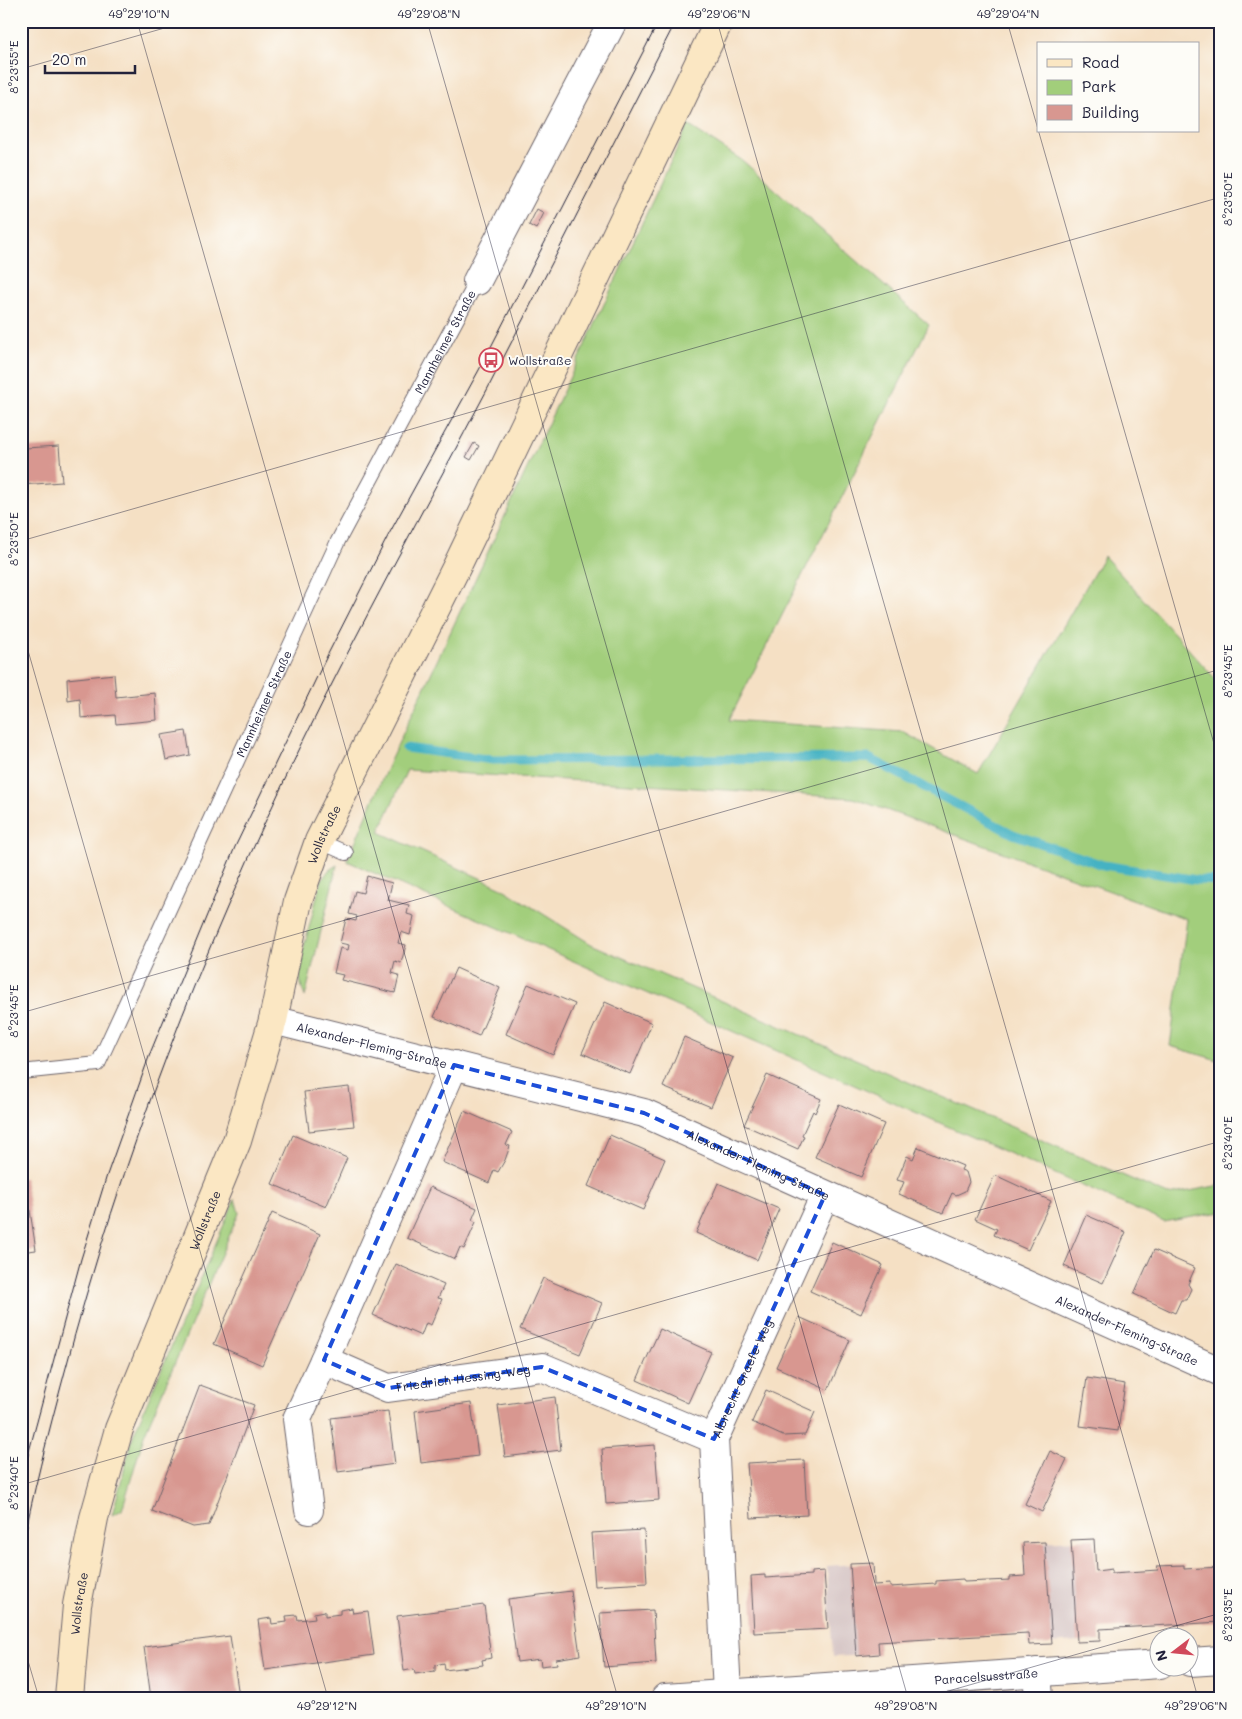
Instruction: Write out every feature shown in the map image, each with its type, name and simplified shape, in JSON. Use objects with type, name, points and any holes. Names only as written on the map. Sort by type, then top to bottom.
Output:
[{"type":"street","points":[[477,281],[613,21]]},
{"type":"street","name":"Wollstraße","points":[[69,1698],[77,1605],[94,1518],[119,1429],[237,1141],[273,1020],[298,901],[319,841],[457,566],[719,21]]},
{"type":"street","name":"Alexander-Fleming-Straße","points":[[273,1020],[644,1113],[1221,1372]]},
{"type":"street","points":[[309,1510],[297,1419],[454,1065]]},
{"type":"street","name":"Albrecht-Graefe-Weg","points":[[727,1693],[714,1439],[825,1195]]},
{"type":"street","name":"Friedrich-Hessing-Weg","points":[[324,1360],[388,1388],[542,1366],[714,1439]]},
{"type":"street","points":[[1200,1661],[1221,1660]]},
{"type":"street","name":"Paracelsusstraße","points":[[665,1698],[727,1693],[771,1694],[1038,1685],[1150,1666]]},
{"type":"lane","name":"Mannheimer Straße","points":[[21,1072],[98,1064],[338,541],[477,281]]},
{"type":"lane","points":[[319,841],[346,853]]},
{"type":"highlighted area","points":[[454,1065],[644,1113],[825,1195],[714,1439],[542,1367],[388,1388],[324,1360]]},
{"type":"shaded area","points":[[1094,1539],[1100,1641],[1029,1645],[1023,1543]]},
{"type":"shaded area","points":[[873,1563],[879,1654],[833,1657],[827,1566]]},
{"type":"green space","points":[[688,125],[743,161],[929,325],[729,720],[903,732],[978,774],[1104,556],[1221,685],[1221,1061],[1170,1046],[1187,919],[853,798],[407,770],[379,832],[500,887],[591,944],[1168,1195],[1221,1185],[1221,1212],[1164,1222],[347,861],[390,761]]},
{"type":"green space","points":[[337,865],[305,997],[301,985],[299,966],[321,881],[329,870]]},
{"type":"green space","points":[[235,1199],[239,1213],[144,1435],[122,1510],[112,1515],[134,1433]]},
{"type":"building","points":[[537,209],[544,213],[536,229],[529,225]]},
{"type":"building","points":[[21,426],[23,426],[25,448],[59,446],[62,482],[21,485]]},
{"type":"building","points":[[474,443],[479,446],[471,460],[466,457]]},
{"type":"building","points":[[114,674],[116,697],[155,693],[157,720],[116,724],[115,715],[81,718],[80,699],[68,701],[67,679]]},
{"type":"building","points":[[186,731],[190,755],[166,760],[161,735]]},
{"type":"building","points":[[367,876],[392,883],[388,900],[409,905],[407,914],[414,916],[410,935],[401,932],[398,943],[406,945],[401,963],[395,961],[392,973],[399,975],[395,993],[341,980],[343,975],[334,973],[340,948],[348,950],[349,945],[340,943],[346,919],[356,921],[357,916],[349,914],[355,891],[363,893]]},
{"type":"building","points":[[456,968],[500,988],[479,1036],[434,1017]]},
{"type":"building","points":[[528,984],[575,1004],[553,1055],[506,1034]]},
{"type":"building","points":[[605,1002],[652,1023],[630,1074],[582,1053]]},
{"type":"building","points":[[684,1037],[733,1058],[711,1107],[663,1087]]},
{"type":"building","points":[[767,1075],[821,1099],[815,1113],[813,1111],[798,1149],[744,1125]]},
{"type":"building","points":[[349,1087],[354,1126],[309,1131],[304,1092]]},
{"type":"building","points":[[839,1104],[884,1124],[861,1177],[815,1157]]},
{"type":"building","points":[[464,1111],[512,1132],[506,1145],[510,1146],[505,1160],[498,1172],[494,1170],[489,1183],[442,1162]]},
{"type":"building","points":[[293,1135],[347,1158],[326,1207],[272,1184]]},
{"type":"building","points":[[610,1135],[665,1159],[643,1210],[588,1186]]},
{"type":"building","points":[[918,1147],[963,1166],[961,1170],[966,1172],[969,1182],[965,1191],[956,1195],[952,1193],[943,1213],[899,1194],[904,1182],[897,1180],[907,1156],[913,1159]]},
{"type":"building","points":[[995,1175],[1051,1201],[1028,1250],[994,1235],[997,1229],[975,1219]]},
{"type":"building","points":[[21,1178],[25,1178],[36,1250],[21,1252]]},
{"type":"building","points":[[718,1183],[779,1209],[757,1260],[696,1233]]},
{"type":"building","points":[[430,1187],[477,1208],[472,1220],[476,1222],[464,1249],[460,1247],[455,1259],[407,1238]]},
{"type":"building","points":[[272,1213],[320,1234],[262,1365],[214,1344]]},
{"type":"building","points":[[1086,1215],[1126,1232],[1103,1283],[1064,1266]]},
{"type":"building","points":[[832,1242],[883,1265],[861,1314],[810,1291]]},
{"type":"building","points":[[1154,1250],[1195,1268],[1188,1284],[1191,1289],[1186,1300],[1181,1300],[1175,1313],[1134,1294]]},
{"type":"building","points":[[396,1264],[444,1285],[438,1298],[442,1299],[431,1325],[426,1323],[421,1336],[373,1315]]},
{"type":"building","points":[[543,1278],[602,1303],[580,1354],[520,1329]]},
{"type":"building","points":[[799,1317],[850,1340],[828,1390],[776,1367]]},
{"type":"building","points":[[660,1329],[711,1352],[688,1403],[637,1380]]},
{"type":"building","points":[[1087,1378],[1125,1384],[1118,1431],[1080,1426]]},
{"type":"building","points":[[200,1385],[254,1405],[209,1525],[193,1527],[152,1511]]},
{"type":"building","points":[[766,1390],[815,1412],[805,1435],[783,1436],[752,1422]]},
{"type":"building","points":[[555,1397],[561,1450],[505,1457],[498,1405]]},
{"type":"building","points":[[471,1403],[478,1456],[421,1463],[415,1411]]},
{"type":"building","points":[[388,1411],[395,1464],[338,1472],[331,1418]]},
{"type":"building","points":[[655,1445],[659,1500],[606,1504],[602,1449]]},
{"type":"building","points":[[1050,1451],[1067,1459],[1042,1512],[1025,1504]]},
{"type":"building","points":[[804,1460],[807,1515],[751,1518],[747,1463]]},
{"type":"building","points":[[644,1530],[647,1583],[595,1586],[591,1533]]},
{"type":"building","points":[[1094,1539],[1096,1571],[1112,1569],[1112,1573],[1158,1570],[1157,1566],[1184,1565],[1184,1569],[1221,1567],[1221,1622],[1100,1629],[1100,1641],[1077,1642],[1071,1540]]},
{"type":"building","points":[[1045,1542],[1052,1644],[1029,1645],[1028,1633],[878,1642],[879,1654],[856,1656],[850,1564],[873,1563],[874,1585],[890,1584],[890,1587],[936,1584],[936,1581],[963,1579],[964,1582],[1010,1580],[1010,1577],[1025,1576],[1023,1543]]},
{"type":"building","points":[[824,1571],[828,1629],[754,1633],[751,1576],[765,1575],[765,1578],[811,1575],[811,1572]]},
{"type":"building","points":[[571,1591],[580,1655],[556,1659],[557,1664],[541,1666],[540,1659],[517,1662],[508,1599]]},
{"type":"building","points":[[484,1605],[491,1658],[482,1660],[483,1665],[445,1670],[444,1663],[435,1665],[435,1671],[415,1674],[414,1669],[404,1671],[397,1616]]},
{"type":"building","points":[[352,1608],[353,1613],[368,1611],[374,1655],[265,1670],[258,1620],[271,1618],[272,1624],[287,1622],[286,1616],[297,1615],[298,1620],[315,1618],[314,1613],[325,1611],[325,1616],[340,1614],[340,1610]]},
{"type":"building","points":[[653,1610],[656,1663],[604,1667],[600,1613]]},
{"type":"building","points":[[230,1636],[239,1696],[227,1698],[151,1698],[144,1647]]},
{"type":"waterway","points":[[406,748],[493,760],[869,758],[1013,834],[1103,865],[1197,880],[1221,881]]},
{"type":"tram line","points":[[21,1481],[81,1259],[107,1175],[151,1051],[235,847],[328,654],[389,534],[479,370],[659,21]]},
{"type":"tram line","points":[[21,1556],[35,1488],[58,1398],[111,1214],[167,1055],[231,899],[265,822],[323,701],[488,388],[676,21]]},
{"type":"place","name":"Wollstraße","points":[[491,360]]}]
